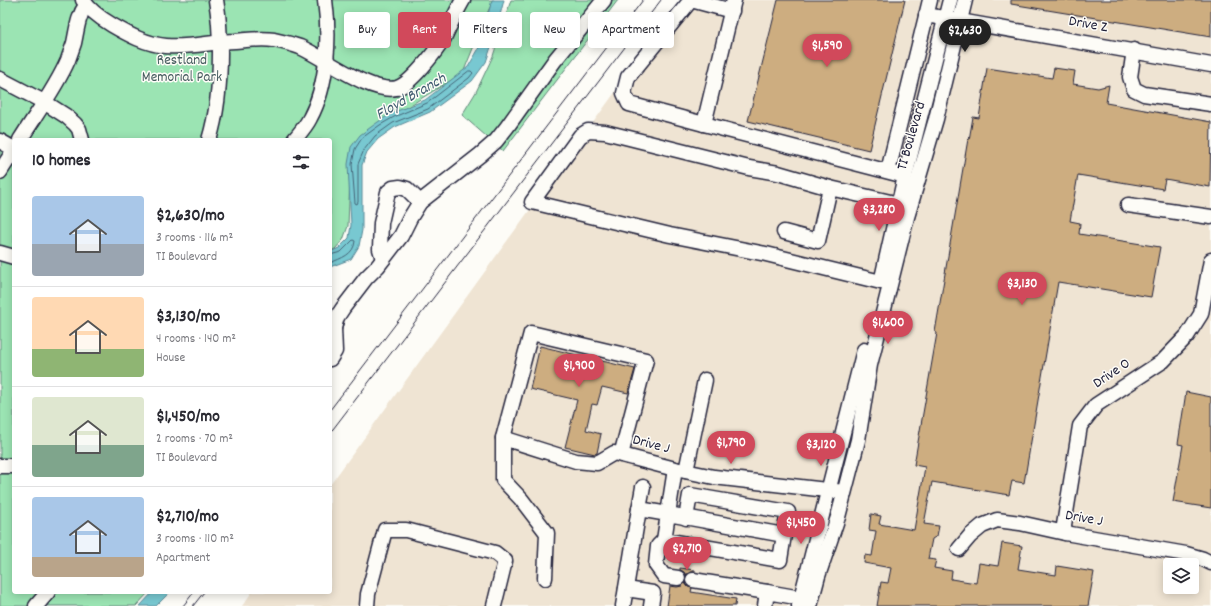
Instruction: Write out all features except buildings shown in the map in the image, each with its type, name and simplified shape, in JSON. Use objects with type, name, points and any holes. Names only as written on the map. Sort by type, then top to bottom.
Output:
[{"type":"street","points":[[210,138],[217,111],[219,94],[220,42],[219,16],[216,0]]},
{"type":"street","points":[[296,138],[311,116],[321,88],[326,61],[328,38],[328,18],[325,0]]},
{"type":"street","points":[[21,138],[67,62],[74,42],[78,20],[84,2],[108,22],[126,33],[154,44],[182,46],[257,39],[273,40],[300,47],[364,82],[386,88],[395,88],[406,83],[418,72],[440,44],[463,0]]},
{"type":"street","points":[[332,356],[335,351],[332,327],[337,317],[366,278],[383,260],[401,236],[420,202],[496,141],[555,60],[604,0]]},
{"type":"street","points":[[704,124],[733,6],[691,0],[628,77],[624,93],[629,104],[704,124],[888,171],[905,176]]},
{"type":"street","points":[[888,171],[930,0]]},
{"type":"street","name":"TI Boulevard","points":[[804,603],[828,490],[839,451],[881,282],[905,176],[950,0]]},
{"type":"street","name":"TI Boulevard","points":[[804,603],[818,576],[834,531],[858,440],[867,379],[906,217],[936,119],[965,0]]},
{"type":"street","name":"Drive Z","points":[[926,15],[1211,64]]},
{"type":"street","points":[[1134,50],[1130,77],[1134,89],[1144,94],[1211,104]]},
{"type":"street","points":[[0,79],[44,102],[71,120],[79,129],[81,138]]},
{"type":"street","points":[[881,282],[766,254],[670,234],[532,202],[580,136],[588,131],[605,132],[749,168],[778,173],[830,188],[899,204]]},
{"type":"street","points":[[0,141],[12,148]]},
{"type":"street","points":[[0,172],[12,152]]},
{"type":"street","points":[[383,260],[380,249],[381,223],[388,192],[393,188],[400,187],[407,189],[420,202]]},
{"type":"street","points":[[784,232],[818,240],[830,188]]},
{"type":"street","points":[[1128,205],[1211,217]]},
{"type":"street","points":[[0,252],[12,256]]},
{"type":"street","name":"Drive O","points":[[1066,533],[1064,525],[1080,426],[1096,405],[1163,361],[1206,315],[1211,260]]},
{"type":"street","points":[[503,438],[576,461],[597,463],[618,454],[646,360],[531,333],[503,438],[503,480],[521,499],[547,533],[545,578]]},
{"type":"street","points":[[678,578],[664,576],[656,565],[658,546],[664,540],[668,514],[705,380]]},
{"type":"street","name":"Drive J","points":[[618,454],[714,477],[844,492]]},
{"type":"street","points":[[0,466],[12,466]]},
{"type":"street","points":[[623,606],[643,488]]},
{"type":"street","points":[[664,540],[780,560],[788,512],[690,494],[686,518]]},
{"type":"street","points":[[639,509],[784,535]]},
{"type":"street","name":"Drive J","points":[[959,549],[970,536],[982,526],[997,520],[1186,554],[1211,563]]},
{"type":"street","points":[[367,606],[368,594],[385,530],[406,530],[495,553],[505,561],[494,606]]},
{"type":"street","points":[[693,580],[766,599],[804,603]]},
{"type":"street","points":[[626,589],[653,593],[651,606]]},
{"type":"street","points":[[36,606],[46,594]]},
{"type":"shaded area","points":[[682,0],[1211,0],[1211,606],[242,606],[251,594],[332,594],[332,482],[647,48],[674,48],[673,12]]},
{"type":"green space","name":"Restland Memorial Park","points":[[0,0],[494,0],[488,12],[459,12],[459,48],[473,48],[463,73],[368,131],[351,153],[348,226],[343,240],[332,250],[332,138],[12,138],[12,594],[147,594],[136,606],[0,606]]},
{"type":"green space","points":[[511,0],[618,0],[609,12],[588,12],[588,39],[503,151],[462,115],[476,92],[496,48],[522,48],[522,12],[507,12]]},
{"type":"water","points":[[492,0],[504,0],[501,12],[489,12]]},
{"type":"water","points":[[479,48],[491,48],[486,62],[472,81],[430,112],[395,127],[378,139],[367,152],[362,165],[362,230],[359,246],[351,259],[332,266],[332,251],[339,248],[349,238],[351,225],[348,164],[351,147],[360,135],[378,122],[392,113],[425,100],[468,67]]},
{"type":"water","points":[[151,594],[168,594],[156,606],[140,606]]},
{"type":"tram line","points":[[332,407],[643,0]]},
{"type":"tram line","points":[[332,430],[661,0]]},
{"type":"tram line","points":[[183,606],[192,594]]},
{"type":"tram line","points":[[193,606],[202,594]]},
{"type":"water label","name":"Floyd Branch","points":[[411,97]]}]
